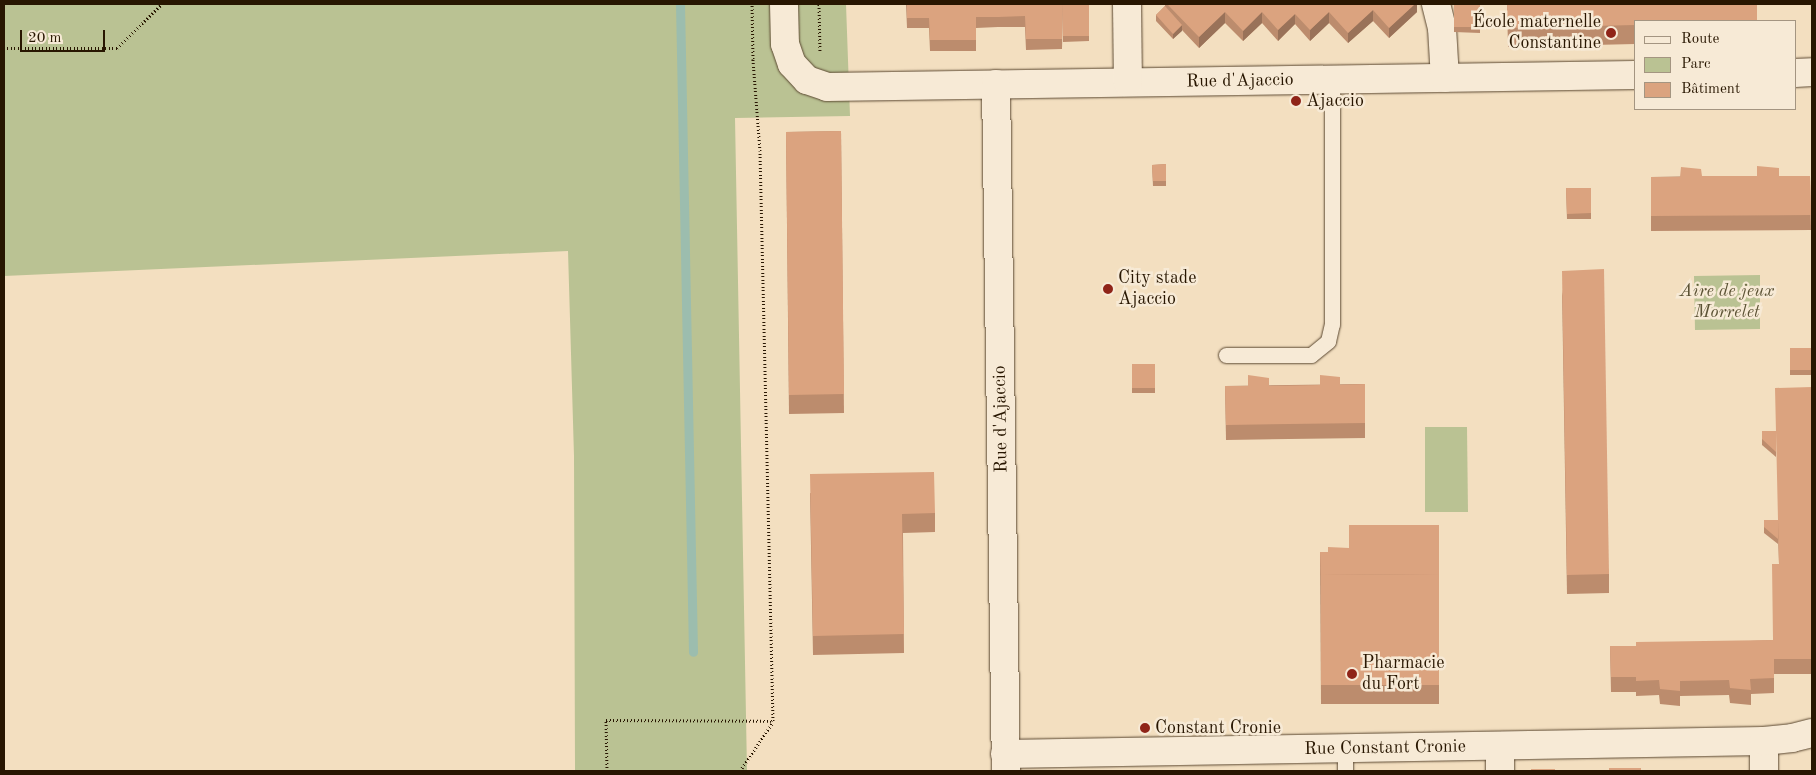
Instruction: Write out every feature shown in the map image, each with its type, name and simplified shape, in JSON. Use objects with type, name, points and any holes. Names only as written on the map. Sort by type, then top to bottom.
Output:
[{"type":"street","points":[[784,4],[785,44],[788,54],[799,74],[816,84]]},
{"type":"street","points":[[1127,4],[1128,82]]},
{"type":"street","points":[[1436,4],[1442,28],[1445,78]]},
{"type":"street","points":[[1796,72],[1812,72]]},
{"type":"street","name":"Rue d'Ajaccio","points":[[816,84],[838,87],[1634,75]]},
{"type":"street","name":"Rue d'Ajaccio","points":[[996,84],[1005,763]]},
{"type":"street","name":"Rue Constant Cronie","points":[[1005,763],[1500,759],[1764,741],[1792,738],[1812,733]]},
{"type":"street","points":[[1764,741],[1764,771]]},
{"type":"lane","points":[[1226,356],[1312,355],[1328,340],[1332,324],[1332,79]]},
{"type":"path","points":[[4,48],[117,48],[162,4]]},
{"type":"path","points":[[740,771],[773,721],[760,151],[753,60],[752,4]]},
{"type":"path","points":[[816,84],[820,56],[819,4]]},
{"type":"path","points":[[607,771],[606,720],[773,721]]},
{"type":"green space","points":[[4,4],[846,4],[850,116],[735,118],[747,771],[575,771],[574,456],[568,251],[4,276]]},
{"type":"green space","name":"Aire de jeux Morrelet","points":[[1760,275],[1760,329],[1695,330],[1694,276]]},
{"type":"green space","points":[[1425,427],[1467,427],[1468,512],[1425,512]]},
{"type":"building","points":[[907,4],[1063,4],[1062,39],[1026,39],[1025,16],[976,17],[976,40],[930,40],[929,18],[907,18]]},
{"type":"building","points":[[1063,4],[1089,4],[1089,36],[1063,36]]},
{"type":"building","points":[[1167,4],[1415,4],[1389,28],[1373,10],[1348,33],[1329,12],[1310,30],[1295,14],[1278,30],[1262,12],[1243,31],[1225,12],[1199,37]]},
{"type":"building","points":[[1454,4],[1480,4],[1480,27],[1454,27]]},
{"type":"building","name":"École maternelle Constantine","points":[[1507,4],[1757,4],[1757,20],[1634,20],[1634,25],[1508,28]]},
{"type":"building","points":[[1165,6],[1182,25],[1173,34],[1156,15]]},
{"type":"building","points":[[841,131],[844,394],[789,395],[786,132]]},
{"type":"building","points":[[1166,164],[1166,181],[1153,181],[1152,165]]},
{"type":"building","points":[[1757,166],[1779,168],[1779,176],[1810,176],[1811,215],[1651,216],[1651,177],[1680,177],[1681,167],[1701,169],[1702,176],[1757,176]]},
{"type":"building","points":[[1566,188],[1591,188],[1591,213],[1567,214]]},
{"type":"building","points":[[1604,269],[1609,574],[1567,575],[1562,271]]},
{"type":"building","points":[[1790,348],[1811,348],[1812,370],[1790,370]]},
{"type":"building","points":[[1132,364],[1155,364],[1155,388],[1132,388]]},
{"type":"building","points":[[1248,375],[1269,378],[1269,386],[1320,385],[1320,375],[1340,377],[1340,385],[1365,384],[1365,423],[1226,425],[1225,386],[1248,386]]},
{"type":"building","points":[[1812,387],[1812,659],[1774,659],[1774,678],[1750,679],[1751,690],[1730,688],[1729,680],[1680,681],[1680,691],[1660,689],[1659,680],[1636,681],[1636,677],[1611,677],[1610,646],[1636,646],[1636,642],[1773,640],[1772,564],[1779,564],[1775,388]]},
{"type":"building","points":[[1762,431],[1776,431],[1776,452],[1762,439]]},
{"type":"building","points":[[934,472],[935,513],[902,514],[904,634],[813,636],[810,474]]},
{"type":"building","points":[[1764,520],[1778,520],[1778,539],[1764,527]]},
{"type":"building","points":[[1349,525],[1439,525],[1439,574],[1321,575],[1321,578],[1320,552],[1349,552]]},
{"type":"building","points":[[1328,547],[1349,548],[1349,552],[1328,552]]},
{"type":"building","points":[[1439,574],[1439,685],[1321,685],[1321,575]]},
{"type":"building","points":[[1609,768],[1641,768],[1641,771],[1609,771]]},
{"type":"building","points":[[1531,769],[1555,769],[1555,771],[1531,771]]},
{"type":"waterway","points":[[680,4],[693,652]]},
{"type":"place","name":"École maternelle Constantine","points":[[1611,33]]},
{"type":"place","name":"Ajaccio","points":[[1296,101]]},
{"type":"place","name":"City stade Ajaccio","points":[[1108,289]]},
{"type":"place","name":"Pharmacie du Fort","points":[[1352,674]]},
{"type":"place","name":"Constant Cronie","points":[[1145,728]]}]
